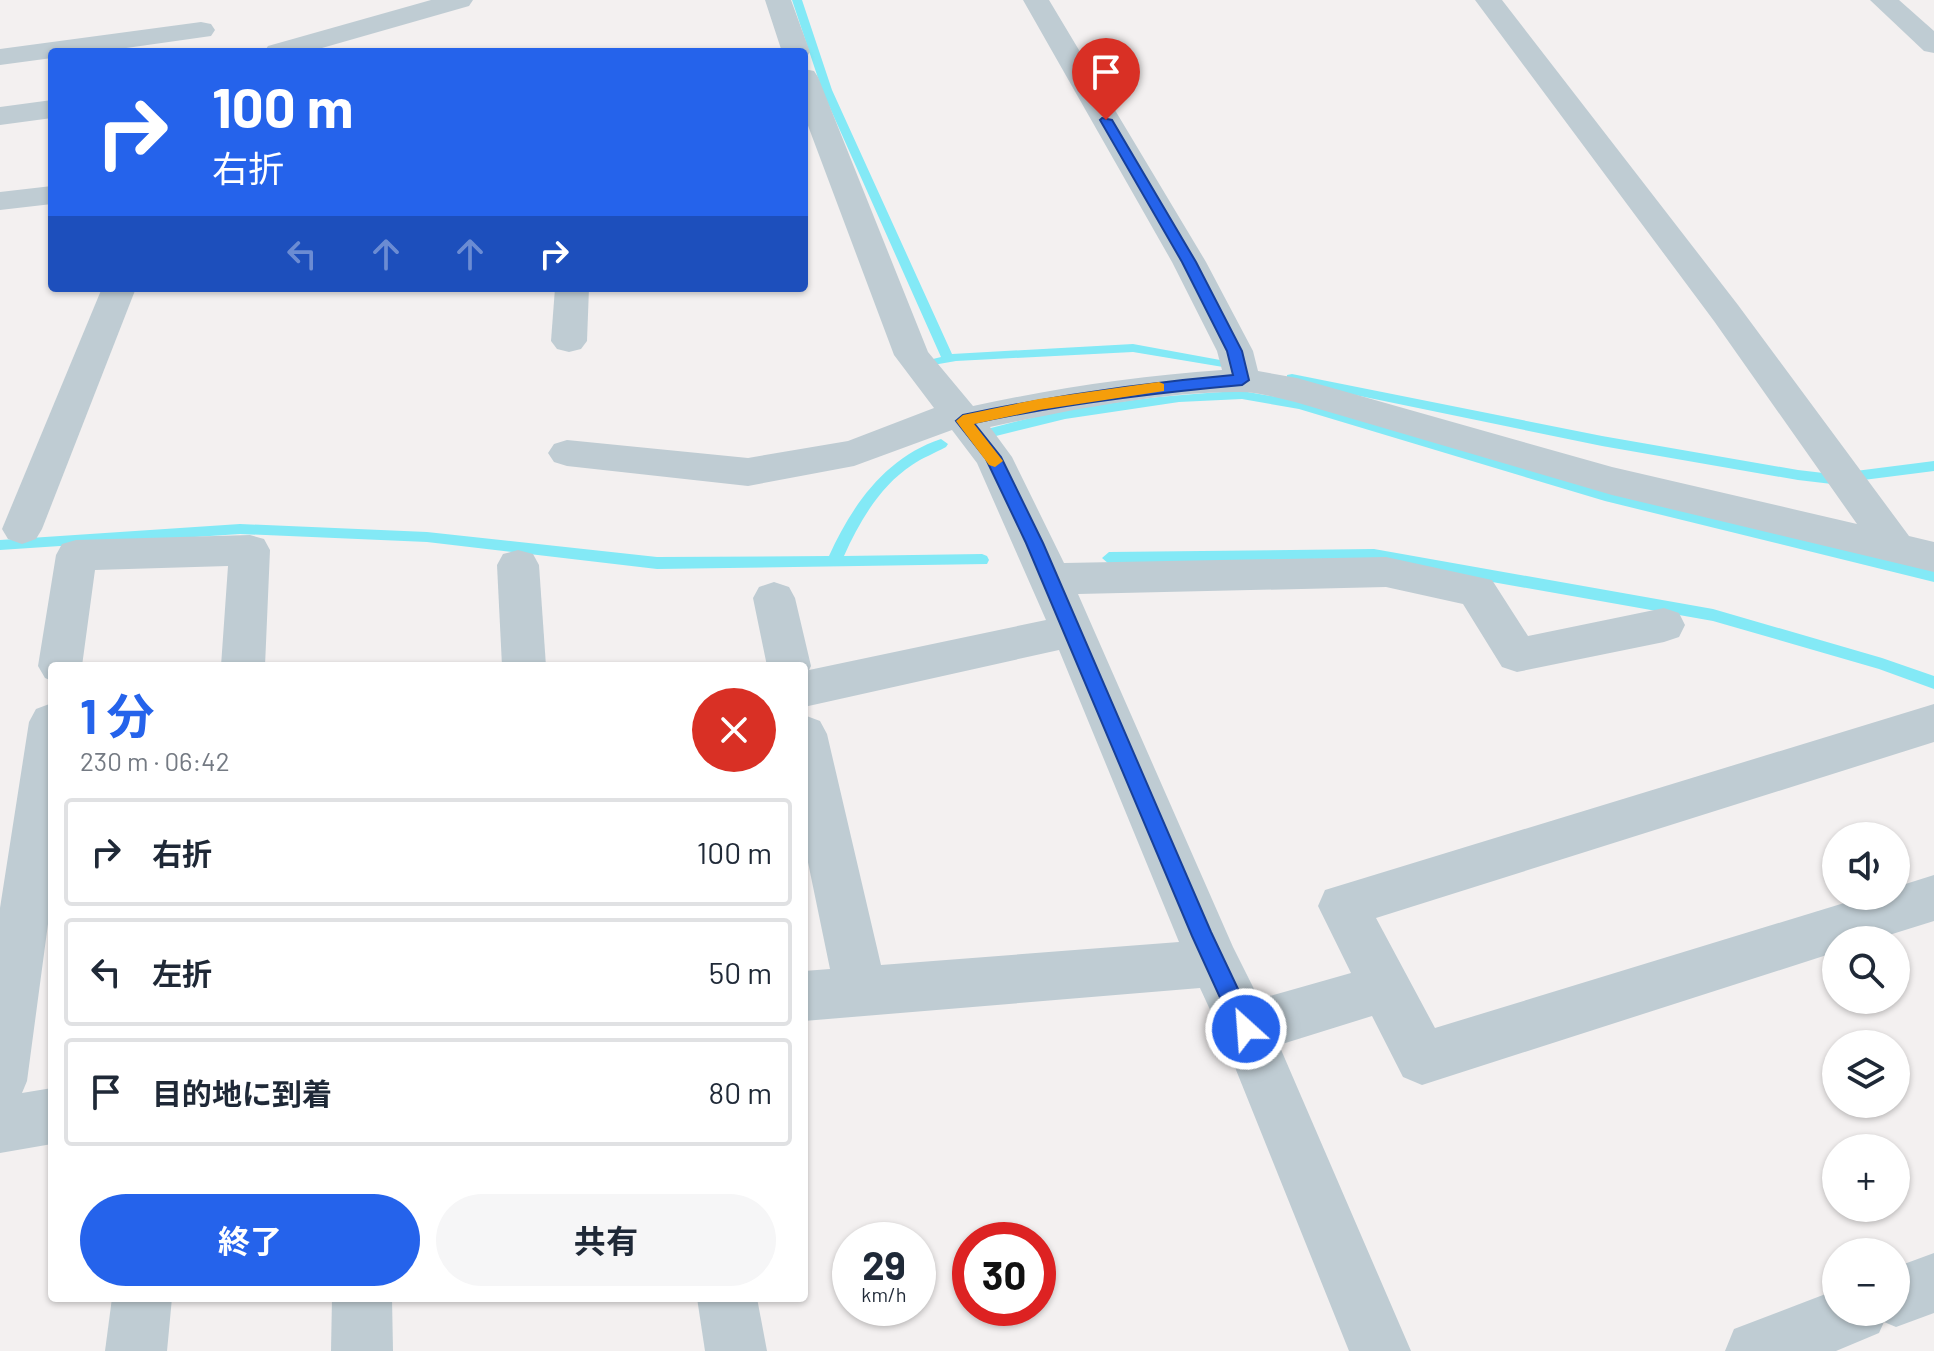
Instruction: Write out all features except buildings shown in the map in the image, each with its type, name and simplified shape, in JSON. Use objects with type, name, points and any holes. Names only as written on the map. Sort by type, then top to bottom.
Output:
[{"type":"street","points":[[111,48],[198,41],[208,0]]},
{"type":"street","points":[[292,48],[460,0]]},
{"type":"street","points":[[778,0],[795,48]]},
{"type":"street","points":[[1036,0],[1189,262],[1240,372]]},
{"type":"street","points":[[1488,0],[1848,477],[1915,552]]},
{"type":"street","points":[[1883,0],[1928,34]]},
{"type":"street","points":[[0,57],[48,53]]},
{"type":"street","points":[[808,95],[912,355],[993,457],[1050,579],[1214,963],[1246,1029],[1380,1351]]},
{"type":"street","points":[[0,116],[48,110]]},
{"type":"street","points":[[0,201],[48,195]]},
{"type":"street","points":[[22,529],[117,292]]},
{"type":"street","points":[[569,341],[572,292]]},
{"type":"street","points":[[567,453],[748,472],[854,453],[960,417],[1240,372],[1612,481],[1915,552]]},
{"type":"street","points":[[61,662],[76,555],[250,550],[243,662]]},
{"type":"street","points":[[518,565],[524,662]]},
{"type":"street","points":[[1050,579],[1386,572],[1477,591],[1517,655],[1664,625]]},
{"type":"street","points":[[774,598],[788,662]]},
{"type":"street","points":[[808,688],[1072,631]]},
{"type":"street","points":[[1934,723],[1343,906],[1422,1058],[1934,898]]},
{"type":"street","points":[[0,1081],[48,750]]},
{"type":"street","points":[[808,752],[861,991]]},
{"type":"street","points":[[808,996],[1214,963]]},
{"type":"street","points":[[1246,1029],[1386,987]]},
{"type":"street","points":[[0,1125],[48,1117]]},
{"type":"street","points":[[1910,1292],[1934,1283]]},
{"type":"street","points":[[136,1351],[142,1302]]},
{"type":"street","points":[[362,1302],[362,1351]]},
{"type":"street","points":[[728,1302],[736,1351]]},
{"type":"street","points":[[1756,1351],[1822,1326]]},
{"type":"waterway","points":[[797,0],[827,90],[948,359]]},
{"type":"waterway","points":[[938,362],[956,357],[1133,348],[1242,368]]},
{"type":"waterway","points":[[1292,378],[1602,441],[1798,475],[1832,479],[1934,466]]},
{"type":"waterway","points":[[996,431],[1065,414],[1179,398],[1242,395],[1300,405],[1605,496],[1934,576]]},
{"type":"waterway","points":[[834,561],[854,522],[891,474],[906,462],[941,444]]},
{"type":"waterway","points":[[0,545],[240,529],[427,537],[657,563],[982,560]]},
{"type":"waterway","points":[[1109,558],[1374,555],[1713,615],[1882,664],[1934,683]]},
{"type":"slow traffic","points":[[995,461],[963,421],[1039,404],[1159,387]]},
{"type":"route","points":[[1106,120],[1189,262],[1235,351],[1242,380],[1165,386],[1039,404],[963,421],[993,457],[1035,543],[1202,936],[1246,1029]]}]
